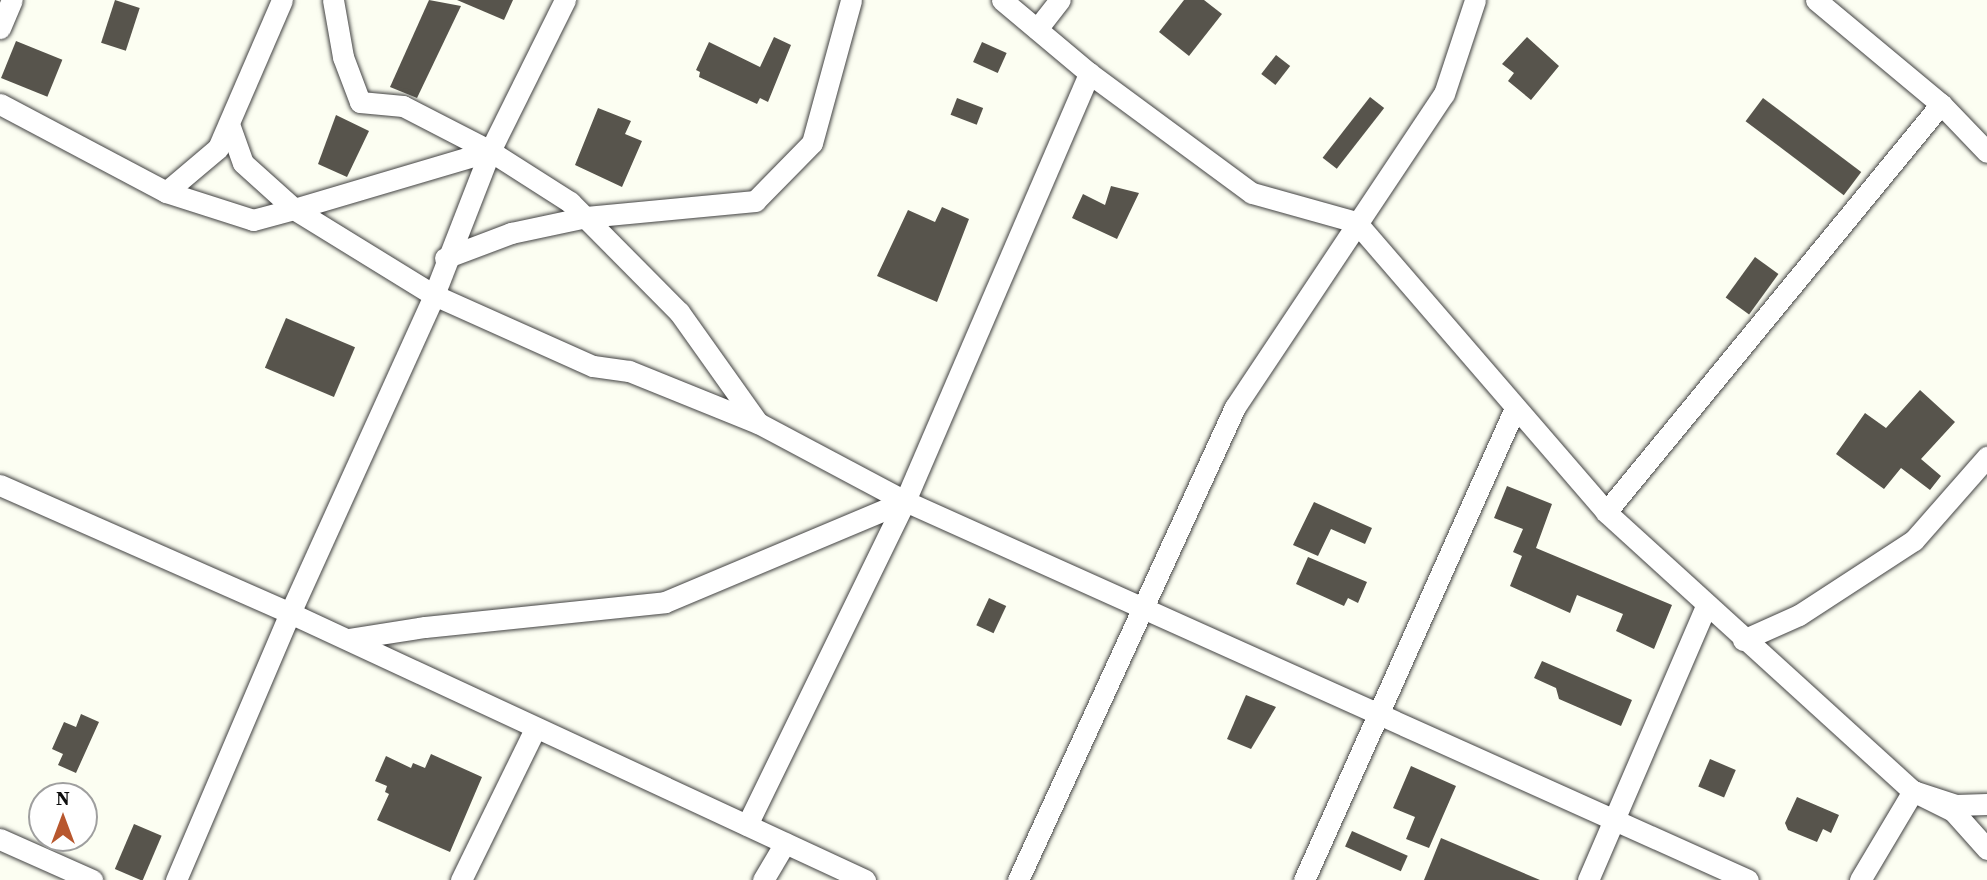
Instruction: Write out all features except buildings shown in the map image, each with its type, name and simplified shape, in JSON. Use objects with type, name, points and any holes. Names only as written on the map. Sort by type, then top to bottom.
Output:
[{"type":"street","points":[[0,28],[12,0]]},
{"type":"street","points":[[166,192],[218,148],[282,0]]},
{"type":"street","points":[[332,0],[343,57],[360,102],[404,106],[490,151],[586,217],[679,313],[758,424]]},
{"type":"street","points":[[176,880],[290,613],[434,295],[445,258],[490,151],[565,0]]},
{"type":"street","points":[[445,258],[511,233],[586,217],[755,201],[812,143],[851,0]]},
{"type":"street","points":[[1002,0],[1089,73],[1252,192],[1356,222],[1606,512],[1743,640],[1913,791],[1953,811],[1987,849]]},
{"type":"street","points":[[1037,29],[1060,0]]},
{"type":"street","points":[[1018,880],[1235,407],[1356,222],[1444,94],[1475,0]]},
{"type":"street","points":[[1816,0],[1941,104],[1987,152]]},
{"type":"street","points":[[747,825],[905,502],[1089,73]]},
{"type":"street","points":[[0,104],[166,192],[253,220],[490,151]]},
{"type":"street","points":[[1606,512],[1941,104]]},
{"type":"street","points":[[229,124],[243,163],[294,209],[434,295],[593,366],[629,371],[758,424],[905,502],[1380,718],[1613,816],[1748,880]]},
{"type":"street","points":[[1304,880],[1380,718],[1515,408]]},
{"type":"street","points":[[1743,640],[1799,615],[1914,540],[1987,457]]},
{"type":"street","points":[[0,485],[348,639],[535,729],[865,880]]},
{"type":"street","points":[[348,639],[425,627],[665,602],[905,502]]},
{"type":"street","points":[[1588,880],[1613,816],[1706,606]]},
{"type":"street","points":[[461,880],[535,729]]},
{"type":"street","points":[[1913,791],[1956,805],[1987,804]]},
{"type":"street","points":[[1860,880],[1913,791]]},
{"type":"street","points":[[0,839],[92,880]]},
{"type":"street","points":[[763,880],[785,843]]}]
